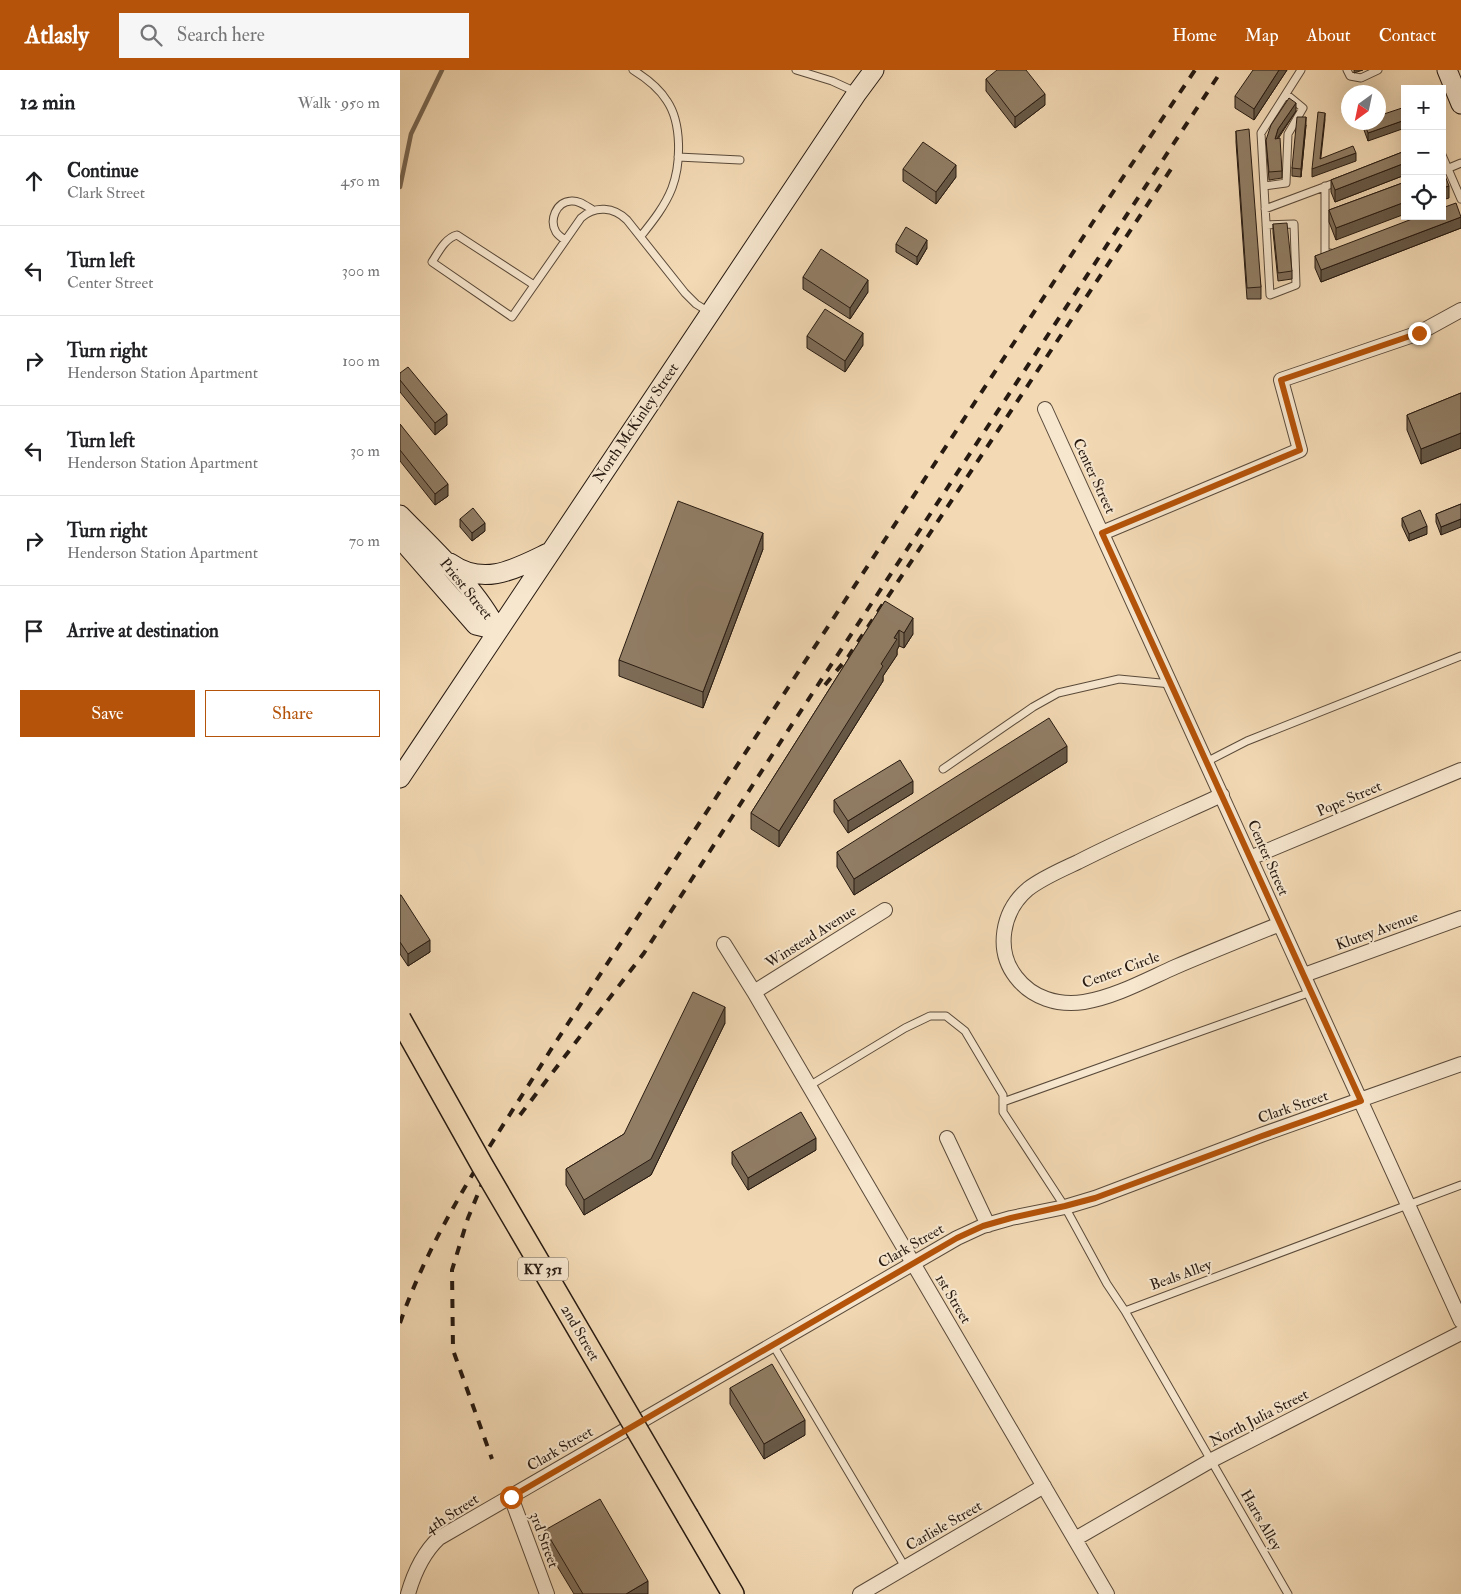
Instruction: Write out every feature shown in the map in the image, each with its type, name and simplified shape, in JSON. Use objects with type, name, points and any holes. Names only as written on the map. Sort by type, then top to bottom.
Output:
[{"type":"main road","name":"2nd Street","points":[[400,1019],[482,1165],[732,1594]]},
{"type":"street","name":"North McKinley Street","points":[[400,778],[549,552],[857,92],[874,70]]},
{"type":"street","points":[[1449,70],[1461,104]]},
{"type":"street","points":[[1102,533],[1300,450],[1281,380],[1419,333],[1461,310]]},
{"type":"street","name":"Center Street","points":[[1045,410],[1461,1321]]},
{"type":"street","name":"Priest Street","points":[[400,514],[441,557],[488,612],[497,630]]},
{"type":"street","name":"Priest Street","points":[[400,538],[476,625],[497,630]]},
{"type":"street","points":[[441,557],[462,570],[482,575],[507,572],[549,552]]},
{"type":"street","name":"Pope Street","points":[[1250,858],[1461,770]]},
{"type":"street","name":"Center Circle","points":[[1222,795],[1094,854],[1028,890],[1010,911],[1006,923],[1003,937],[1004,951],[1008,964],[1023,985],[1044,998],[1070,1003],[1083,1002],[1126,988],[1280,924]]},
{"type":"street","name":"Winstead Avenue","points":[[754,992],[884,910]]},
{"type":"street","name":"Klutey Avenue","points":[[1304,976],[1461,918]]},
{"type":"street","name":"1st Street","points":[[724,944],[810,1086],[1107,1594]]},
{"type":"street","name":"Clark Street","points":[[511,1497],[957,1238],[988,1224],[1095,1198],[1461,1064]]},
{"type":"street","points":[[947,1138],[988,1224]]},
{"type":"street","name":"North Julia Street","points":[[1075,1539],[1210,1461],[1461,1333]]},
{"type":"street","name":"Carlisle Street","points":[[860,1594],[1044,1486]]},
{"type":"street","name":"4th Street","points":[[408,1594],[416,1570],[432,1544],[511,1497]]},
{"type":"street","name":"3rd Street","points":[[511,1497],[547,1594]]},
{"type":"lane","points":[[633,70],[653,84],[668,101],[677,132],[678,157],[672,187],[656,218],[641,236]]},
{"type":"lane","points":[[796,70],[832,81],[857,92]]},
{"type":"lane","points":[[1266,225],[1294,224],[1296,285],[1270,295],[1265,209],[1261,133],[1301,70]]},
{"type":"lane","points":[[1347,70],[1350,76],[1354,78],[1361,78],[1378,70]]},
{"type":"lane","points":[[1264,186],[1286,183],[1288,134],[1303,108],[1286,94]]},
{"type":"lane","points":[[678,157],[740,160]]},
{"type":"lane","points":[[1446,170],[1461,163]]},
{"type":"lane","points":[[1446,172],[1459,203]]},
{"type":"lane","points":[[1265,209],[1352,176]]},
{"type":"lane","points":[[1325,186],[1325,255],[1334,252]]},
{"type":"lane","points":[[565,240],[557,234],[553,226],[557,209],[562,204],[570,201],[577,202],[592,210]]},
{"type":"lane","points":[[534,285],[457,235],[447,240],[432,262],[512,317],[581,218],[592,210],[613,210],[621,214],[641,236],[685,293],[710,312]]},
{"type":"lane","points":[[1325,216],[1334,212]]},
{"type":"lane","points":[[1206,762],[1246,741],[1461,656]]},
{"type":"lane","points":[[943,769],[1033,707],[1058,693],[1119,679],[1171,684]]},
{"type":"lane","points":[[1003,1102],[1311,992]]},
{"type":"lane","points":[[810,1086],[905,1028],[930,1016],[946,1016],[965,1031],[1003,1095],[1002,1112],[1065,1206],[1106,1284],[1125,1310],[1210,1461]]},
{"type":"lane","name":"Beals Alley","points":[[1125,1310],[1461,1185]]},
{"type":"lane","points":[[772,1345],[905,1567]]},
{"type":"lane","name":"Harts Alley","points":[[1210,1461],[1288,1594]]},
{"type":"building","points":[[997,70],[1026,70],[1045,94],[1015,117],[986,79]]},
{"type":"building","points":[[1253,70],[1279,70],[1254,109],[1235,96]]},
{"type":"building","points":[[1289,98],[1296,103],[1278,129],[1275,139],[1280,138],[1282,171],[1269,172],[1266,140],[1271,125]]},
{"type":"building","points":[[1401,108],[1401,121],[1386,127],[1386,113]]},
{"type":"building","points":[[1318,112],[1325,113],[1320,159],[1353,146],[1356,153],[1312,169]]},
{"type":"building","points":[[1297,117],[1306,117],[1301,169],[1292,168]]},
{"type":"building","points":[[1249,129],[1261,287],[1247,288],[1236,131]]},
{"type":"building","points":[[923,142],[956,165],[936,192],[903,169]]},
{"type":"building","points":[[1401,153],[1401,165],[1335,190],[1331,180]]},
{"type":"building","points":[[1401,183],[1401,204],[1336,228],[1329,210]]},
{"type":"building","points":[[1456,203],[1461,217],[1321,270],[1315,256],[1410,220],[1446,220],[1446,207]]},
{"type":"building","points":[[1287,223],[1292,271],[1278,273],[1273,224]]},
{"type":"building","points":[[906,227],[927,240],[917,257],[896,244]]},
{"type":"building","points":[[821,249],[868,280],[850,308],[803,277]]},
{"type":"building","points":[[825,309],[863,333],[845,361],[807,336]]},
{"type":"building","points":[[408,367],[447,414],[435,423],[400,380],[400,373]]},
{"type":"building","points":[[1461,393],[1461,433],[1421,449],[1407,415]]},
{"type":"building","points":[[400,424],[448,484],[435,494],[400,450]]},
{"type":"building","points":[[678,501],[763,533],[703,692],[619,660]]},
{"type":"building","points":[[1461,504],[1461,519],[1441,527],[1436,514]]},
{"type":"building","points":[[473,508],[485,523],[472,533],[460,519]]},
{"type":"building","points":[[1420,510],[1427,526],[1409,534],[1402,518]]},
{"type":"building","points":[[885,601],[913,618],[904,633],[899,630],[894,638],[897,639],[881,664],[883,666],[779,831],[751,813]]},
{"type":"building","points":[[1049,718],[1067,746],[854,879],[837,852]]},
{"type":"building","points":[[900,760],[913,781],[848,821],[834,800]]},
{"type":"building","points":[[400,895],[430,940],[408,954],[400,942]]},
{"type":"building","points":[[693,992],[725,1007],[651,1159],[584,1200],[566,1169],[624,1134]]},
{"type":"building","points":[[801,1112],[816,1138],[748,1178],[732,1152]]},
{"type":"building","points":[[772,1364],[805,1420],[764,1444],[730,1388]]},
{"type":"building","points":[[600,1499],[648,1581],[626,1594],[583,1594],[545,1530]]},
{"type":"waterway","points":[[400,187],[411,134],[442,70]]},
{"type":"railway","points":[[400,1323],[430,1251],[448,1217],[488,1149],[550,1051],[1093,222],[1195,70]]},
{"type":"railway","points":[[520,1115],[644,953],[1222,70]]},
{"type":"railway","points":[[825,685],[848,657],[1175,163]]},
{"type":"railway","points":[[491,1162],[468,1218],[452,1270],[453,1350],[492,1459]]},
{"type":"route","points":[[511,1497],[957,1238],[983,1226],[1095,1198],[1361,1101],[1102,533],[1300,450],[1281,380],[1419,333]]}]
